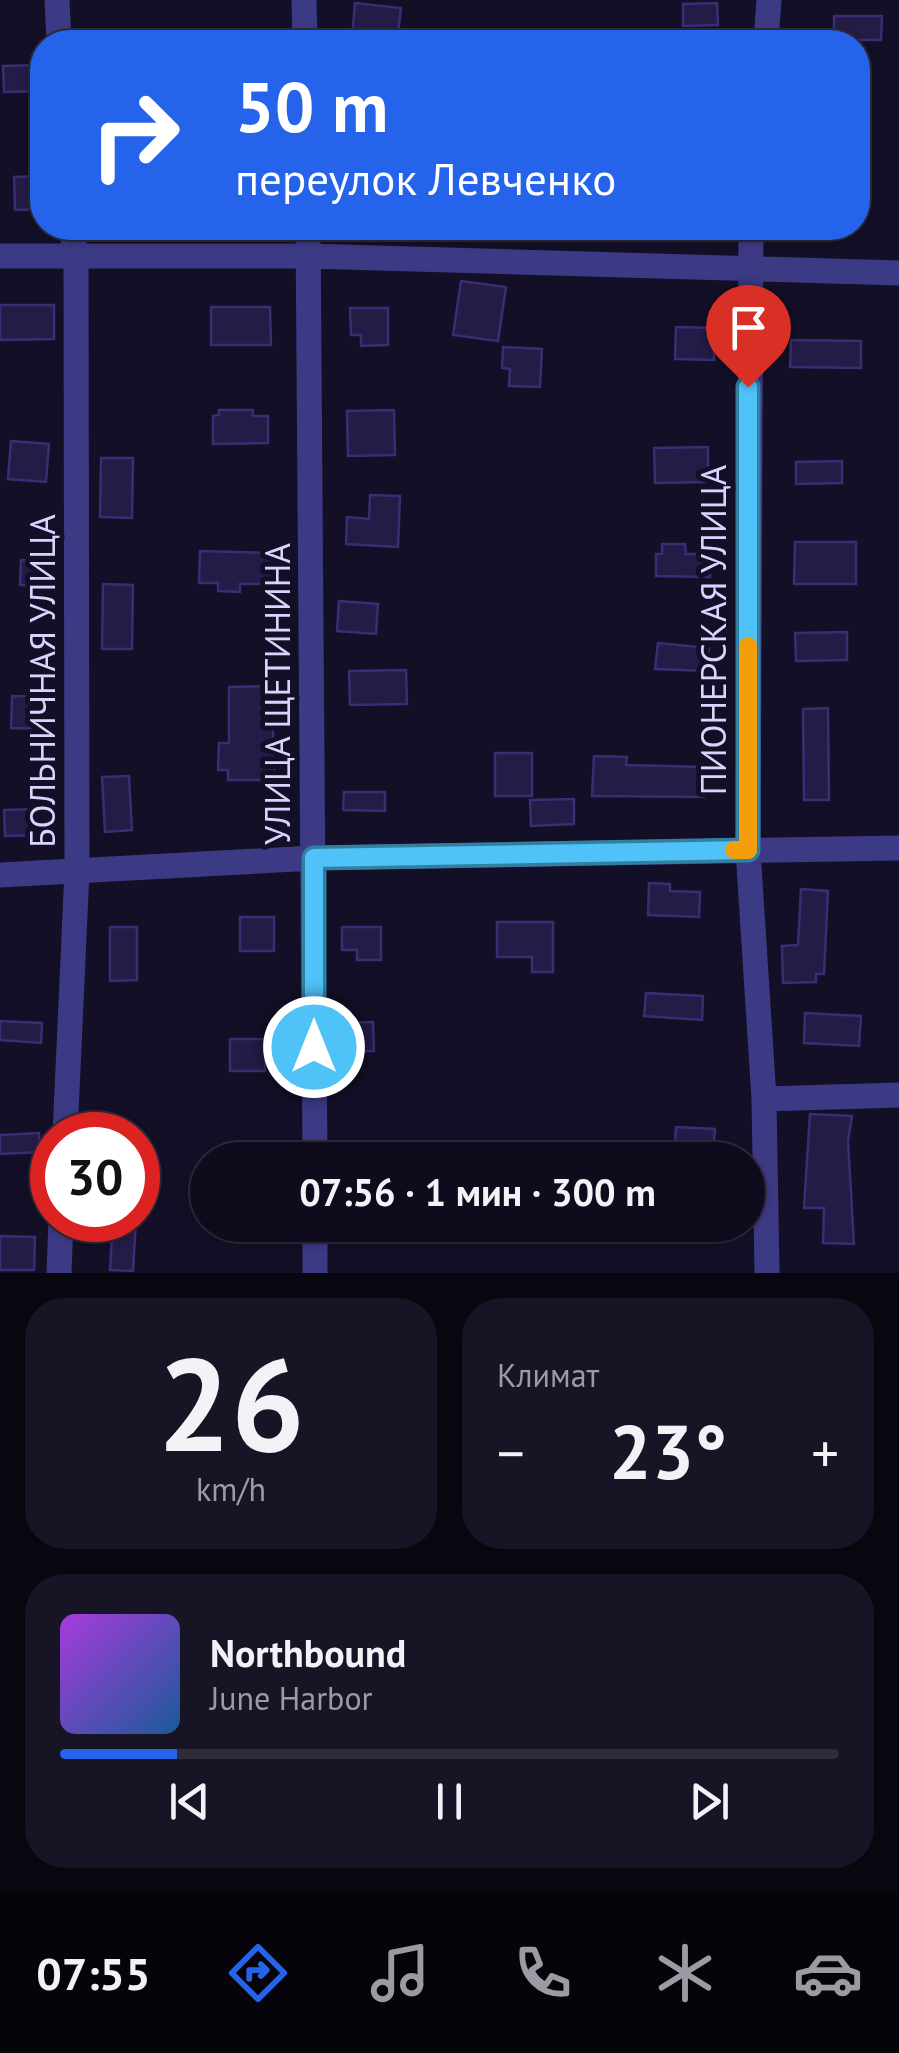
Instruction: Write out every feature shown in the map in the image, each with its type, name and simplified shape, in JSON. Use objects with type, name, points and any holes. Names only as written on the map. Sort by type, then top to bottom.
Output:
[{"type":"street","points":[[57,0],[58,30]]},
{"type":"street","points":[[304,0],[304,30]]},
{"type":"street","points":[[767,30],[769,0]]},
{"type":"street","name":"БОЛЬНИЧНАЯ УЛИЦА","points":[[67,1112],[77,871],[73,240]]},
{"type":"street","name":"УЛИЦА ЩЕТИНИНА","points":[[308,240],[315,1142]]},
{"type":"street","name":"ПИОНЕРСКАЯ УЛИЦА","points":[[750,240],[748,850],[764,1100],[767,1273]]},
{"type":"street","points":[[0,256],[309,256],[899,274]]},
{"type":"street","points":[[0,875],[314,858],[899,848]]},
{"type":"street","points":[[764,1100],[899,1094]]},
{"type":"street","points":[[58,1273],[60,1242]]},
{"type":"street","points":[[315,1242],[315,1273]]},
{"type":"building","points":[[355,3],[401,8],[398,30],[353,30]]},
{"type":"building","points":[[717,3],[718,25],[683,26],[683,4]]},
{"type":"building","points":[[834,16],[882,16],[881,40],[870,40],[870,30],[834,30]]},
{"type":"building","points":[[30,65],[30,91],[4,92],[3,66]]},
{"type":"building","points":[[30,176],[30,209],[15,210],[14,177]]},
{"type":"building","points":[[461,281],[506,287],[498,341],[453,335]]},
{"type":"building","points":[[0,305],[54,305],[54,339],[0,340]]},
{"type":"building","points":[[211,307],[270,307],[271,345],[211,345]]},
{"type":"building","points":[[350,308],[388,308],[388,345],[361,346],[361,335],[351,335]]},
{"type":"building","points":[[676,327],[715,328],[714,360],[675,359]]},
{"type":"building","points":[[791,340],[861,341],[861,368],[790,367]]},
{"type":"building","points":[[503,347],[542,349],[540,387],[509,386],[510,369],[502,368]]},
{"type":"building","points":[[219,410],[253,410],[253,416],[268,416],[268,443],[213,444],[213,416],[219,415]]},
{"type":"building","points":[[394,410],[395,455],[348,456],[347,411]]},
{"type":"building","points":[[11,441],[49,444],[46,482],[8,479]]},
{"type":"building","points":[[708,447],[708,482],[655,483],[654,448]]},
{"type":"building","points":[[101,458],[133,458],[132,518],[100,517]]},
{"type":"building","points":[[842,461],[842,483],[796,484],[796,462]]},
{"type":"building","points":[[370,495],[400,496],[398,547],[346,544],[347,517],[369,519]]},
{"type":"building","points":[[795,542],[856,542],[856,584],[794,584]]},
{"type":"building","points":[[662,544],[685,544],[686,554],[710,554],[710,577],[656,576],[656,554],[662,554]]},
{"type":"building","points":[[200,551],[277,553],[276,584],[240,584],[240,592],[218,591],[218,583],[199,583]]},
{"type":"building","points":[[21,560],[50,561],[48,586],[20,585]]},
{"type":"building","points":[[103,584],[133,585],[132,649],[102,649]]},
{"type":"building","points":[[339,601],[378,604],[376,634],[337,631]]},
{"type":"building","points":[[847,632],[847,660],[796,661],[795,633]]},
{"type":"building","points":[[658,643],[709,648],[707,671],[655,669]]},
{"type":"building","points":[[406,670],[407,704],[350,705],[349,671]]},
{"type":"building","points":[[271,686],[275,780],[228,780],[228,770],[218,770],[219,743],[229,743],[229,687]]},
{"type":"building","points":[[12,696],[49,697],[47,729],[11,728]]},
{"type":"building","points":[[828,708],[829,800],[804,800],[803,709]]},
{"type":"building","points":[[495,753],[532,753],[532,796],[495,796]]},
{"type":"building","points":[[594,756],[627,757],[626,765],[704,767],[704,797],[592,796]]},
{"type":"building","points":[[129,776],[132,830],[105,832],[102,777]]},
{"type":"building","points":[[344,792],[385,792],[385,811],[343,810]]},
{"type":"building","points":[[574,799],[574,824],[531,826],[530,800]]},
{"type":"building","points":[[36,809],[37,835],[5,836],[4,810]]},
{"type":"building","points":[[649,883],[670,884],[670,891],[700,892],[699,917],[648,915]]},
{"type":"building","points":[[801,889],[828,891],[824,974],[816,974],[816,982],[783,983],[782,946],[798,945]]},
{"type":"building","points":[[240,917],[274,917],[274,951],[240,951]]},
{"type":"building","points":[[497,922],[553,922],[553,972],[532,972],[532,957],[497,957]]},
{"type":"building","points":[[110,927],[137,927],[137,980],[110,981]]},
{"type":"building","points":[[342,927],[381,927],[381,960],[357,960],[357,950],[342,950]]},
{"type":"building","points":[[646,993],[703,996],[702,1020],[644,1016]]},
{"type":"building","points":[[805,1013],[861,1016],[859,1046],[804,1043]]},
{"type":"building","points":[[0,1021],[42,1023],[41,1043],[0,1040]]},
{"type":"building","points":[[373,1022],[374,1051],[337,1052],[336,1023]]},
{"type":"building","points":[[230,1039],[265,1039],[265,1071],[230,1071]]},
{"type":"building","points":[[810,1114],[852,1116],[848,1141],[854,1244],[823,1243],[824,1208],[804,1208]]},
{"type":"building","points":[[676,1127],[715,1129],[714,1142],[675,1142]]},
{"type":"building","points":[[30,1133],[30,1152],[0,1154],[0,1135]]},
{"type":"building","points":[[0,1236],[30,1237],[30,1242],[35,1242],[34,1270],[0,1270]]},
{"type":"building","points":[[112,1242],[135,1242],[133,1271],[110,1270]]},
{"type":"slow traffic","points":[[734,850],[748,850],[748,646]]},
{"type":"route","points":[[314,1047],[314,858],[748,850],[748,387]]}]
